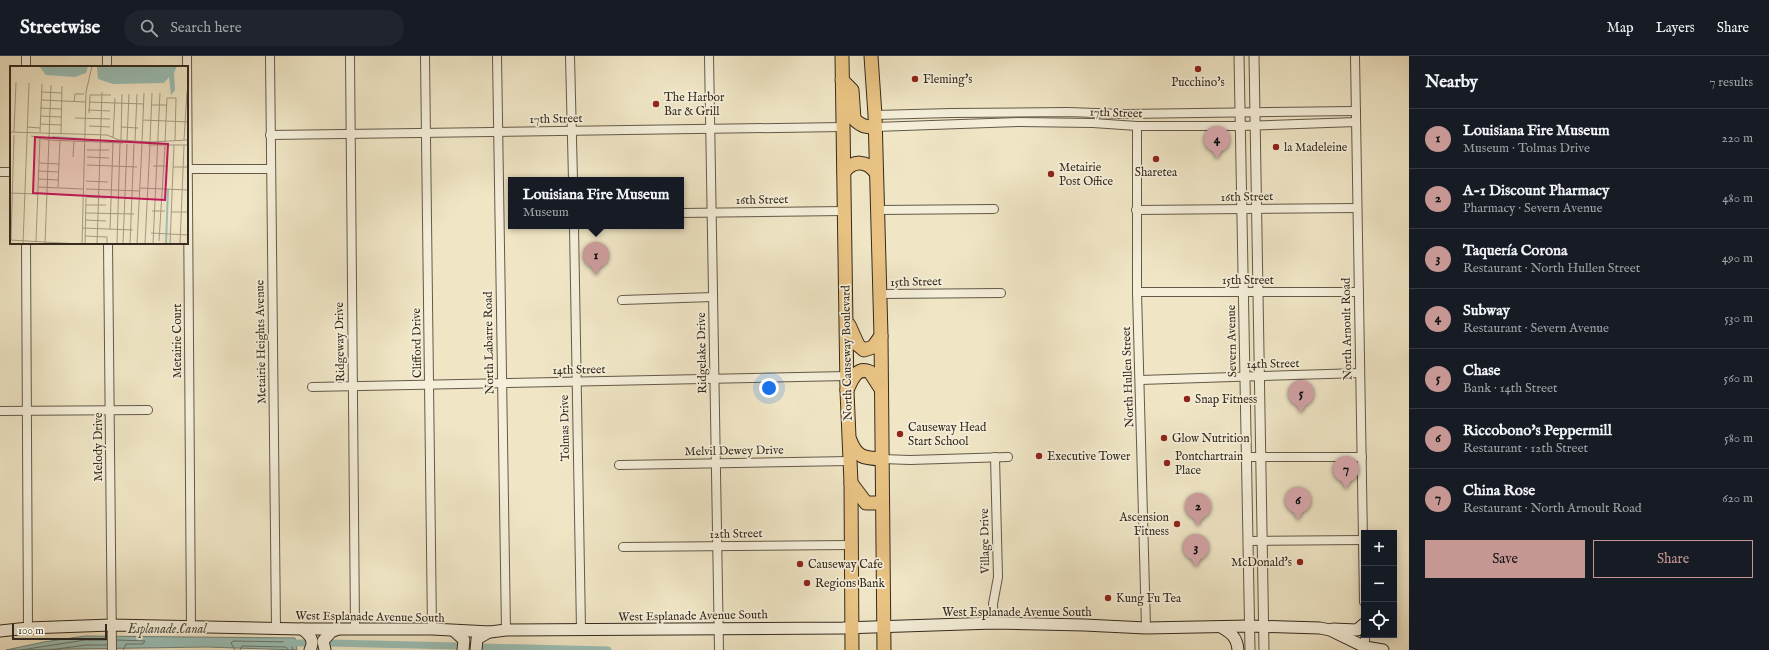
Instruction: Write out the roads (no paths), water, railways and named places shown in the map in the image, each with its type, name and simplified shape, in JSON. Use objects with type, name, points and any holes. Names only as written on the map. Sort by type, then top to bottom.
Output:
[{"type":"highway","name":"North Causeway Boulevard","points":[[842,56],[846,376],[850,460],[852,650]]},
{"type":"highway","points":[[871,56],[875,121],[881,336],[884,650]]},
{"type":"highway","points":[[842,80],[852,90],[854,119],[860,125],[866,127],[875,121]]},
{"type":"highway","points":[[844,172],[852,164],[857,163],[868,165],[876,173]]},
{"type":"highway","points":[[846,319],[858,345],[864,350],[873,347],[881,336]]},
{"type":"highway","points":[[847,391],[852,379],[857,372],[861,370],[870,372],[882,391]]},
{"type":"highway","points":[[849,438],[853,449],[858,454],[865,458],[882,459]]},
{"type":"highway","points":[[850,483],[866,503],[882,504]]},
{"type":"main road","name":"West Esplanade Avenue South","points":[[0,631],[28,628],[191,626],[276,629],[432,629],[490,632],[506,630],[581,630],[719,634],[994,624],[1146,628],[1264,626],[1320,628],[1328,630],[1365,647],[1383,650]]},
{"type":"main road","points":[[1221,627],[1233,634],[1237,641],[1238,650]]},
{"type":"main road","points":[[1328,630],[1358,630],[1361,627]]},
{"type":"main road","points":[[302,629],[310,635],[312,640],[313,644],[310,650]]},
{"type":"main road","points":[[325,650],[323,641],[331,632],[338,629]]},
{"type":"main road","points":[[454,631],[464,640],[463,650]]},
{"type":"main road","points":[[476,650],[477,639],[490,632]]},
{"type":"street","name":"Metairie Court","points":[[187,56],[187,66]]},
{"type":"street","name":"Metairie Heights Avenue","points":[[270,56],[276,629]]},
{"type":"street","name":"Ridgeway Drive","points":[[350,56],[355,628]]},
{"type":"street","name":"Clifford Drive","points":[[425,56],[432,629]]},
{"type":"street","name":"North Labarre Road","points":[[496,56],[506,630]]},
{"type":"street","points":[[570,56],[573,177]]},
{"type":"street","name":"Ridgelake Drive","points":[[710,56],[719,650]]},
{"type":"street","points":[[873,81],[874,56]]},
{"type":"street","name":"Severn Avenue","points":[[1239,56],[1250,650]]},
{"type":"street","points":[[1254,56],[1264,650]]},
{"type":"street","name":"North Arnoult Road","points":[[1355,56],[1363,530]]},
{"type":"street","name":"17th Street","points":[[875,121],[951,113],[1068,112],[1124,114],[1255,114],[1356,111]]},
{"type":"street","name":"17th Street","points":[[875,121],[1093,123],[1137,126],[1240,126],[1255,124],[1356,122]]},
{"type":"street","name":"North Hullen Street","points":[[1137,126],[1137,292],[1146,628]]},
{"type":"street","name":"17th Street","points":[[270,135],[843,127]]},
{"type":"street","name":"Metairie Court","points":[[188,169],[191,626]]},
{"type":"street","points":[[188,169],[270,169]]},
{"type":"street","name":"16th Street","points":[[1136,210],[1357,208]]},
{"type":"street","points":[[878,210],[994,209]]},
{"type":"street","name":"16th Street","points":[[684,213],[844,210]]},
{"type":"street","name":"Tolmas Drive","points":[[574,229],[581,630]]},
{"type":"street","points":[[26,244],[28,628]]},
{"type":"street","name":"Melody Drive","points":[[108,244],[112,650]]},
{"type":"street","name":"15th Street","points":[[880,294],[1001,292]]},
{"type":"street","name":"15th Street","points":[[1137,292],[1359,292]]},
{"type":"street","points":[[622,300],[714,297]]},
{"type":"street","name":"14th Street","points":[[1140,380],[1360,373]]},
{"type":"street","name":"14th Street","points":[[312,387],[846,376]]},
{"type":"street","points":[[0,411],[148,410]]},
{"type":"street","name":"Village Drive","points":[[994,624],[993,604],[998,577],[995,457]]},
{"type":"street","points":[[882,459],[910,460],[1008,457]]},
{"type":"street","points":[[1246,457],[1362,457]]},
{"type":"street","name":"Melvil Dewey Drive","points":[[619,465],[850,460]]},
{"type":"street","points":[[1248,541],[1361,540]]},
{"type":"street","name":"12th Street","points":[[623,547],[850,545]]},
{"type":"street","points":[[1365,638],[1365,647]]},
{"type":"water","points":[[85,636],[295,638],[297,650],[207,647],[6,650],[44,642]]},
{"type":"waterway","name":"Esplanade Canal","points":[[287,643],[305,643]]},
{"type":"waterway","name":"Esplanade Canal","points":[[330,643],[457,646]]},
{"type":"waterway","name":"Esplanade Canal","points":[[482,647],[608,650]]},
{"type":"place","name":"Pucchino's","points":[[1198,69]]},
{"type":"place","name":"Fleming's","points":[[915,79]]},
{"type":"place","name":"The Harbor Bar & Grill","points":[[656,104]]},
{"type":"place","name":"la Madeleine","points":[[1276,147]]},
{"type":"place","name":"Sharetea","points":[[1156,159]]},
{"type":"place","name":"Subway","points":[[1217,159]]},
{"type":"place","name":"Metairie Post Office","points":[[1051,174]]},
{"type":"place","name":"Louisiana Fire Museum","points":[[596,275]]},
{"type":"place","name":"Snap Fitness","points":[[1187,399]]},
{"type":"place","name":"Chase","points":[[1301,413]]},
{"type":"place","name":"Causeway Head Start School","points":[[900,434]]},
{"type":"place","name":"Glow Nutrition","points":[[1164,438]]},
{"type":"place","name":"Executive Tower","points":[[1039,456]]},
{"type":"place","name":"Pontchartrain Place","points":[[1167,463]]},
{"type":"place","name":"China Rose","points":[[1346,489]]},
{"type":"place","name":"Riccobono's Peppermill","points":[[1298,520]]},
{"type":"place","name":"Ascension Fitness","points":[[1177,524]]},
{"type":"place","name":"A-1 Discount Pharmacy","points":[[1198,526]]},
{"type":"place","name":"McDonald's","points":[[1300,562]]},
{"type":"place","name":"Causeway Cafe","points":[[800,564]]},
{"type":"place","name":"Taquería Corona","points":[[1196,567]]},
{"type":"place","name":"Regions Bank","points":[[807,583]]},
{"type":"place","name":"Kung Fu Tea","points":[[1108,598]]}]
